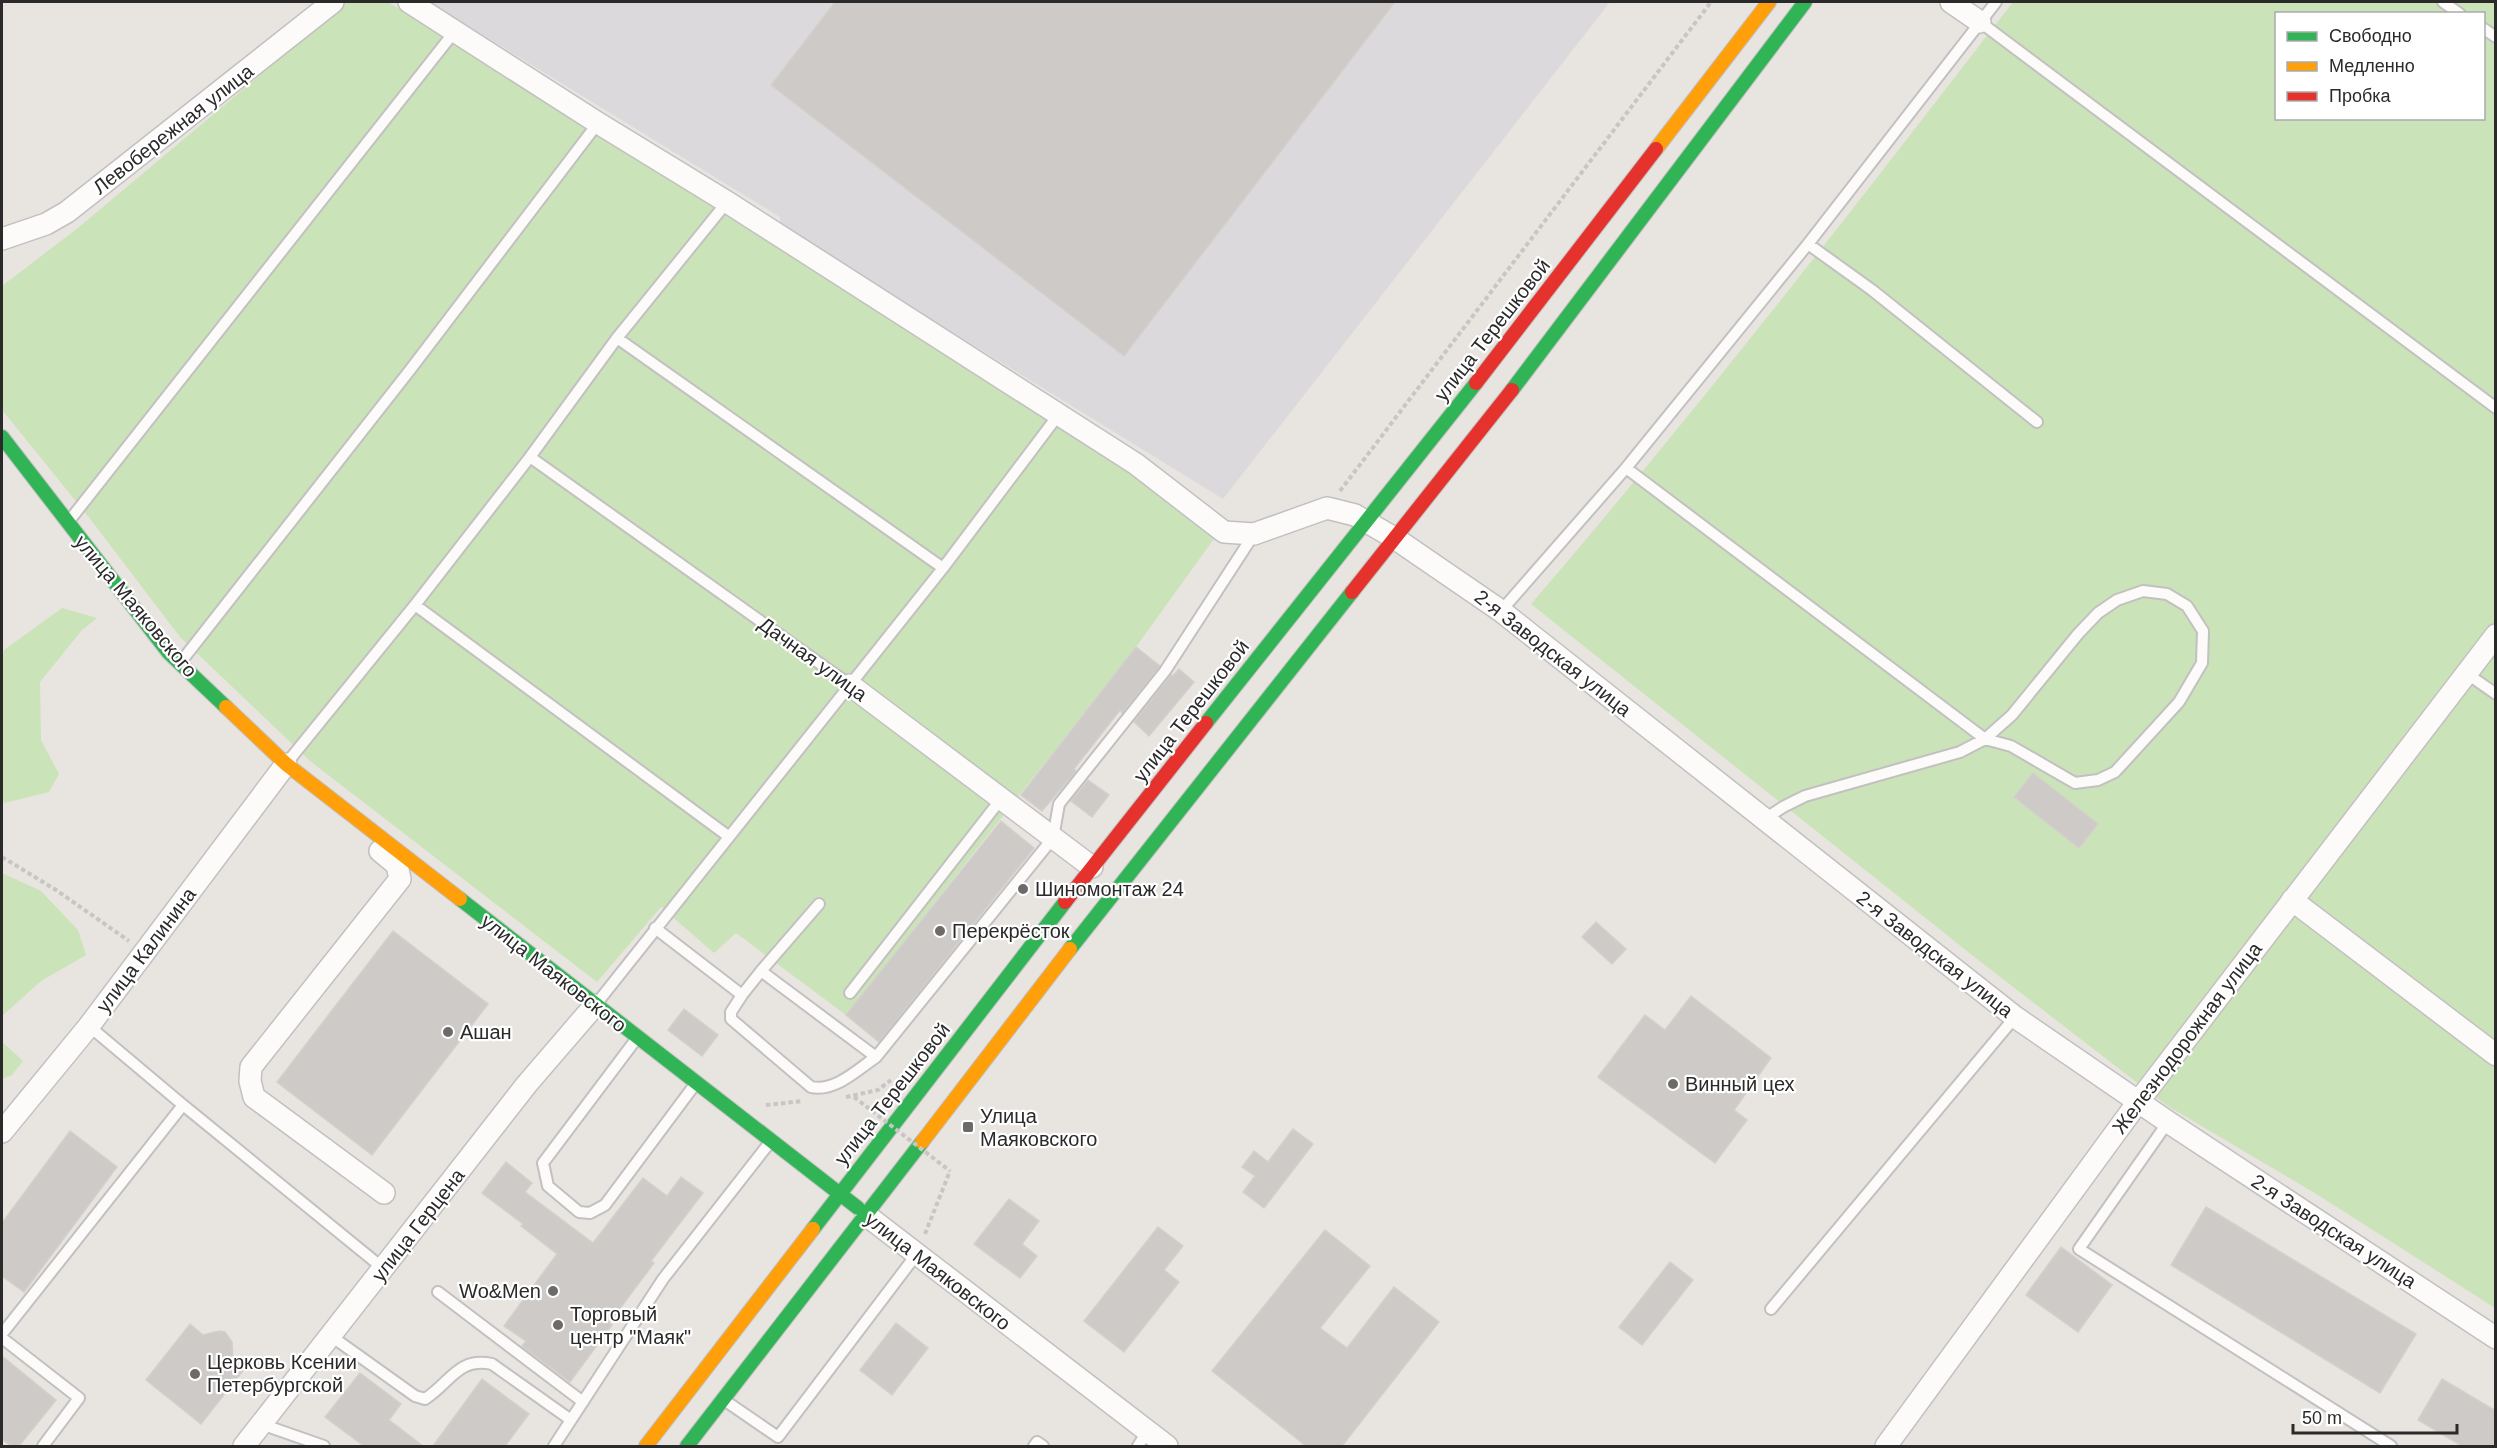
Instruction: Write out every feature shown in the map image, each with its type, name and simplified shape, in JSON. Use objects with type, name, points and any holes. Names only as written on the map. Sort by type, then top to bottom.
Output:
[{"type":"main road","name":"улица Терешковой","points":[[646,1446],[1092,867],[1494,360],[1769,2]]},
{"type":"main road","points":[[687,1446],[1118,887],[1520,382],[1805,2]]},
{"type":"main road","name":"улица Маяковского","points":[[2,437],[139,616],[180,663],[286,764],[867,1215]]},
{"type":"street","name":"Левобережная улица","points":[[2,238],[46,224],[67,212],[333,2]]},
{"type":"street","points":[[409,2],[598,123],[728,202],[1136,464],[1224,532],[1254,534],[1327,508]]},
{"type":"street","points":[[1951,2],[1980,22]]},
{"type":"street","name":"2-я Заводская улица","points":[[1327,508],[1355,515],[1396,539],[1501,611],[2015,1017],[2138,1102],[2496,1338]]},
{"type":"street","name":"Железнодорожная улица","points":[[1886,1446],[2138,1102],[2496,635]]},
{"type":"street","name":"Дачная улица","points":[[850,685],[1092,867]]},
{"type":"street","name":"улица Калинина","points":[[2,1131],[89,1026],[286,764]]},
{"type":"street","points":[[314,786],[331,812],[397,865],[400,879],[251,1067],[250,1081],[254,1097],[384,1193]]},
{"type":"street","points":[[2292,900],[2496,1055]]},
{"type":"street","name":"улица Герцена","points":[[244,1446],[527,1084],[595,1005]]},
{"type":"street","name":"улица Маяковского","points":[[867,1215],[1142,1439],[1167,1446]]},
{"type":"lane","points":[[1501,611],[1626,468],[1808,244],[1996,2]]},
{"type":"lane","points":[[2443,2],[2457,12]]},
{"type":"lane","points":[[1980,22],[2496,408]]},
{"type":"lane","points":[[67,523],[455,31]]},
{"type":"lane","points":[[180,663],[410,370],[598,123]]},
{"type":"lane","points":[[286,764],[530,458],[617,338],[728,202]]},
{"type":"lane","points":[[1808,244],[1872,290],[2037,422]]},
{"type":"lane","points":[[617,338],[943,568]]},
{"type":"lane","points":[[595,1005],[943,568],[1059,414]]},
{"type":"lane","name":"Дачная улица","points":[[530,458],[850,685]]},
{"type":"lane","points":[[1626,468],[1985,739],[2011,746],[2075,783],[2098,780],[2115,772],[2179,702],[2202,663],[2203,631],[2187,606],[2167,594],[2143,591],[2118,600],[2098,613],[2078,634],[2013,715],[1985,739],[1960,752],[1804,796],[1765,819]]},
{"type":"lane","points":[[819,904],[742,995],[731,1011],[731,1019],[811,1087],[822,1089],[840,1082],[876,1057],[1053,838],[1059,804],[1165,671],[1254,534]]},
{"type":"lane","points":[[415,605],[728,836]]},
{"type":"lane","points":[[2466,673],[2496,694]]},
{"type":"lane","points":[[850,993],[1002,799]]},
{"type":"lane","points":[[655,928],[742,995]]},
{"type":"lane","points":[[761,971],[876,1057]]},
{"type":"lane","points":[[1771,1309],[2015,1017]]},
{"type":"lane","points":[[89,1026],[384,1269]]},
{"type":"lane","points":[[637,1037],[543,1163],[548,1186],[579,1212],[590,1214],[605,1205],[696,1083]]},
{"type":"lane","points":[[43,1446],[79,1398],[2,1336],[183,1105]]},
{"type":"lane","points":[[2168,1122],[2079,1249],[2391,1446]]},
{"type":"lane","points":[[554,1446],[663,1279],[772,1141]]},
{"type":"lane","points":[[724,1400],[778,1437],[916,1255]]},
{"type":"lane","points":[[438,1292],[583,1402]]},
{"type":"lane","points":[[331,1336],[415,1396],[425,1399],[436,1392],[460,1368],[478,1361],[492,1364],[571,1420]]},
{"type":"lane","points":[[261,1424],[324,1446]]},
{"type":"lane","points":[[1034,1446],[1037,1442],[1043,1446]]},
{"type":"path","points":[[1327,508],[1711,2]]},
{"type":"path","points":[[2,857],[56,890],[144,952]]},
{"type":"path","points":[[854,1097],[950,1171],[916,1255]]},
{"type":"shaded area","points":[[429,2],[1610,2],[1223,499],[780,226],[780,217]]},
{"type":"green space","points":[[347,2],[388,2],[574,117],[1095,448],[1199,519],[1216,536],[1136,647],[846,1015],[736,933],[714,953],[661,907],[597,982],[310,761],[180,637],[88,516],[2,410],[2,286],[78,228]]},
{"type":"green space","points":[[2013,2],[2495,2],[2495,1308],[2318,1195],[2166,1105],[1977,959],[1531,604],[1655,456],[1836,230]]},
{"type":"green space","points":[[62,608],[97,618],[82,630],[40,682],[41,740],[59,774],[49,792],[4,803],[2,799],[2,661],[4,650]]},
{"type":"green space","points":[[2,873],[41,891],[78,930],[86,955],[41,981],[2,1016]]},
{"type":"green space","points":[[2,1042],[23,1061],[12,1075],[2,1079]]},
{"type":"building","points":[[835,2],[1395,2],[1124,356],[771,85]]},
{"type":"building","points":[[1136,647],[1160,666],[1122,713],[1120,710],[1074,769],[1076,771],[1042,811],[1021,795]]},
{"type":"building","points":[[1179,669],[1194,682],[1149,736],[1134,722],[1171,675],[1173,676]]},
{"type":"building","points":[[2033,773],[2098,824],[2079,848],[2014,797]]},
{"type":"building","points":[[1088,780],[1109,795],[1092,817],[1071,801]]},
{"type":"building","name":"Перекрёсток","points":[[1001,821],[1034,848],[879,1042],[846,1015]]},
{"type":"building","points":[[1596,922],[1626,949],[1612,964],[1582,937]]},
{"type":"building","points":[[393,931],[488,1004],[372,1155],[277,1082]]},
{"type":"building","name":"Винный цех","points":[[1691,996],[1771,1058],[1734,1110],[1747,1120],[1715,1163],[1598,1077],[1645,1015],[1665,1030]]},
{"type":"building","points":[[684,1009],[718,1035],[702,1056],[668,1030]]},
{"type":"building","points":[[1293,1129],[1313,1144],[1264,1208],[1243,1192],[1255,1176],[1242,1167],[1254,1151],[1268,1162]]},
{"type":"building","points":[[70,1131],[117,1167],[24,1292],[2,1276],[2,1223]]},
{"type":"building","points":[[506,1162],[532,1183],[525,1192],[593,1243],[643,1178],[667,1196],[681,1177],[703,1193],[651,1261],[654,1263],[609,1323],[612,1325],[570,1382],[522,1346],[526,1341],[504,1326],[557,1254],[521,1226],[523,1224],[482,1193]]},
{"type":"building","points":[[1009,1199],[1039,1221],[1022,1244],[1037,1256],[1020,1278],[974,1244]]},
{"type":"building","points":[[2206,1207],[2416,1334],[2380,1393],[2171,1265]]},
{"type":"building","points":[[1158,1227],[1183,1246],[1164,1270],[1179,1282],[1124,1352],[1084,1321]]},
{"type":"building","points":[[1325,1230],[1370,1266],[1320,1328],[1347,1348],[1394,1287],[1439,1322],[1342,1446],[1306,1446],[1212,1371]]},
{"type":"building","points":[[2061,1247],[2112,1285],[2078,1332],[2026,1295]]},
{"type":"building","points":[[1670,1262],[1693,1280],[1642,1345],[1619,1327]]},
{"type":"building","points":[[896,1323],[928,1348],[892,1395],[860,1370]]},
{"type":"building","name":"Церковь Ксении Петербургской","points":[[190,1324],[203,1335],[219,1331],[225,1332],[232,1342],[233,1358],[245,1368],[201,1424],[146,1380]]},
{"type":"building","points":[[2,1356],[56,1400],[19,1446],[11,1446],[2,1439]]},
{"type":"building","points":[[360,1373],[401,1404],[389,1420],[423,1446],[364,1446],[325,1417]]},
{"type":"building","points":[[482,1379],[529,1414],[505,1446],[433,1446]]},
{"type":"building","points":[[2442,1379],[2496,1411],[2496,1446],[2462,1446],[2418,1420]]},
{"type":"traffic: fast","points":[[1512,390],[1805,2]]},
{"type":"traffic: fast","points":[[1206,723],[1476,383]]},
{"type":"traffic: fast","points":[[2,437],[169,653],[226,707]]},
{"type":"traffic: fast","points":[[1070,949],[1352,592]]},
{"type":"traffic: fast","points":[[460,899],[858,1208]]},
{"type":"traffic: fast","points":[[813,1229],[1065,902]]},
{"type":"traffic: fast","points":[[687,1446],[922,1142]]},
{"type":"traffic: slow","points":[[1656,149],[1769,2]]},
{"type":"traffic: slow","points":[[226,707],[286,764],[460,899]]},
{"type":"traffic: slow","points":[[922,1142],[1070,949]]},
{"type":"traffic: slow","points":[[646,1446],[813,1229]]},
{"type":"traffic: jam","points":[[1476,383],[1656,149]]},
{"type":"traffic: jam","points":[[1352,592],[1512,390]]},
{"type":"traffic: jam","points":[[1065,902],[1206,723]]},
{"type":"place","name":"Шиномонтаж 24","points":[[1023,889]]},
{"type":"place","name":"Перекрёсток","points":[[940,931]]},
{"type":"place","name":"Ашан","points":[[448,1032]]},
{"type":"place","name":"Винный цех","points":[[1673,1084]]},
{"type":"place","name":"Улица Маяковского","points":[[968,1127]]},
{"type":"place","name":"Wo&Men","points":[[553,1291]]},
{"type":"place","name":"Торговый центр \"Маяк\"","points":[[558,1325]]},
{"type":"place","name":"Церковь Ксении Петербургской","points":[[195,1374]]}]
